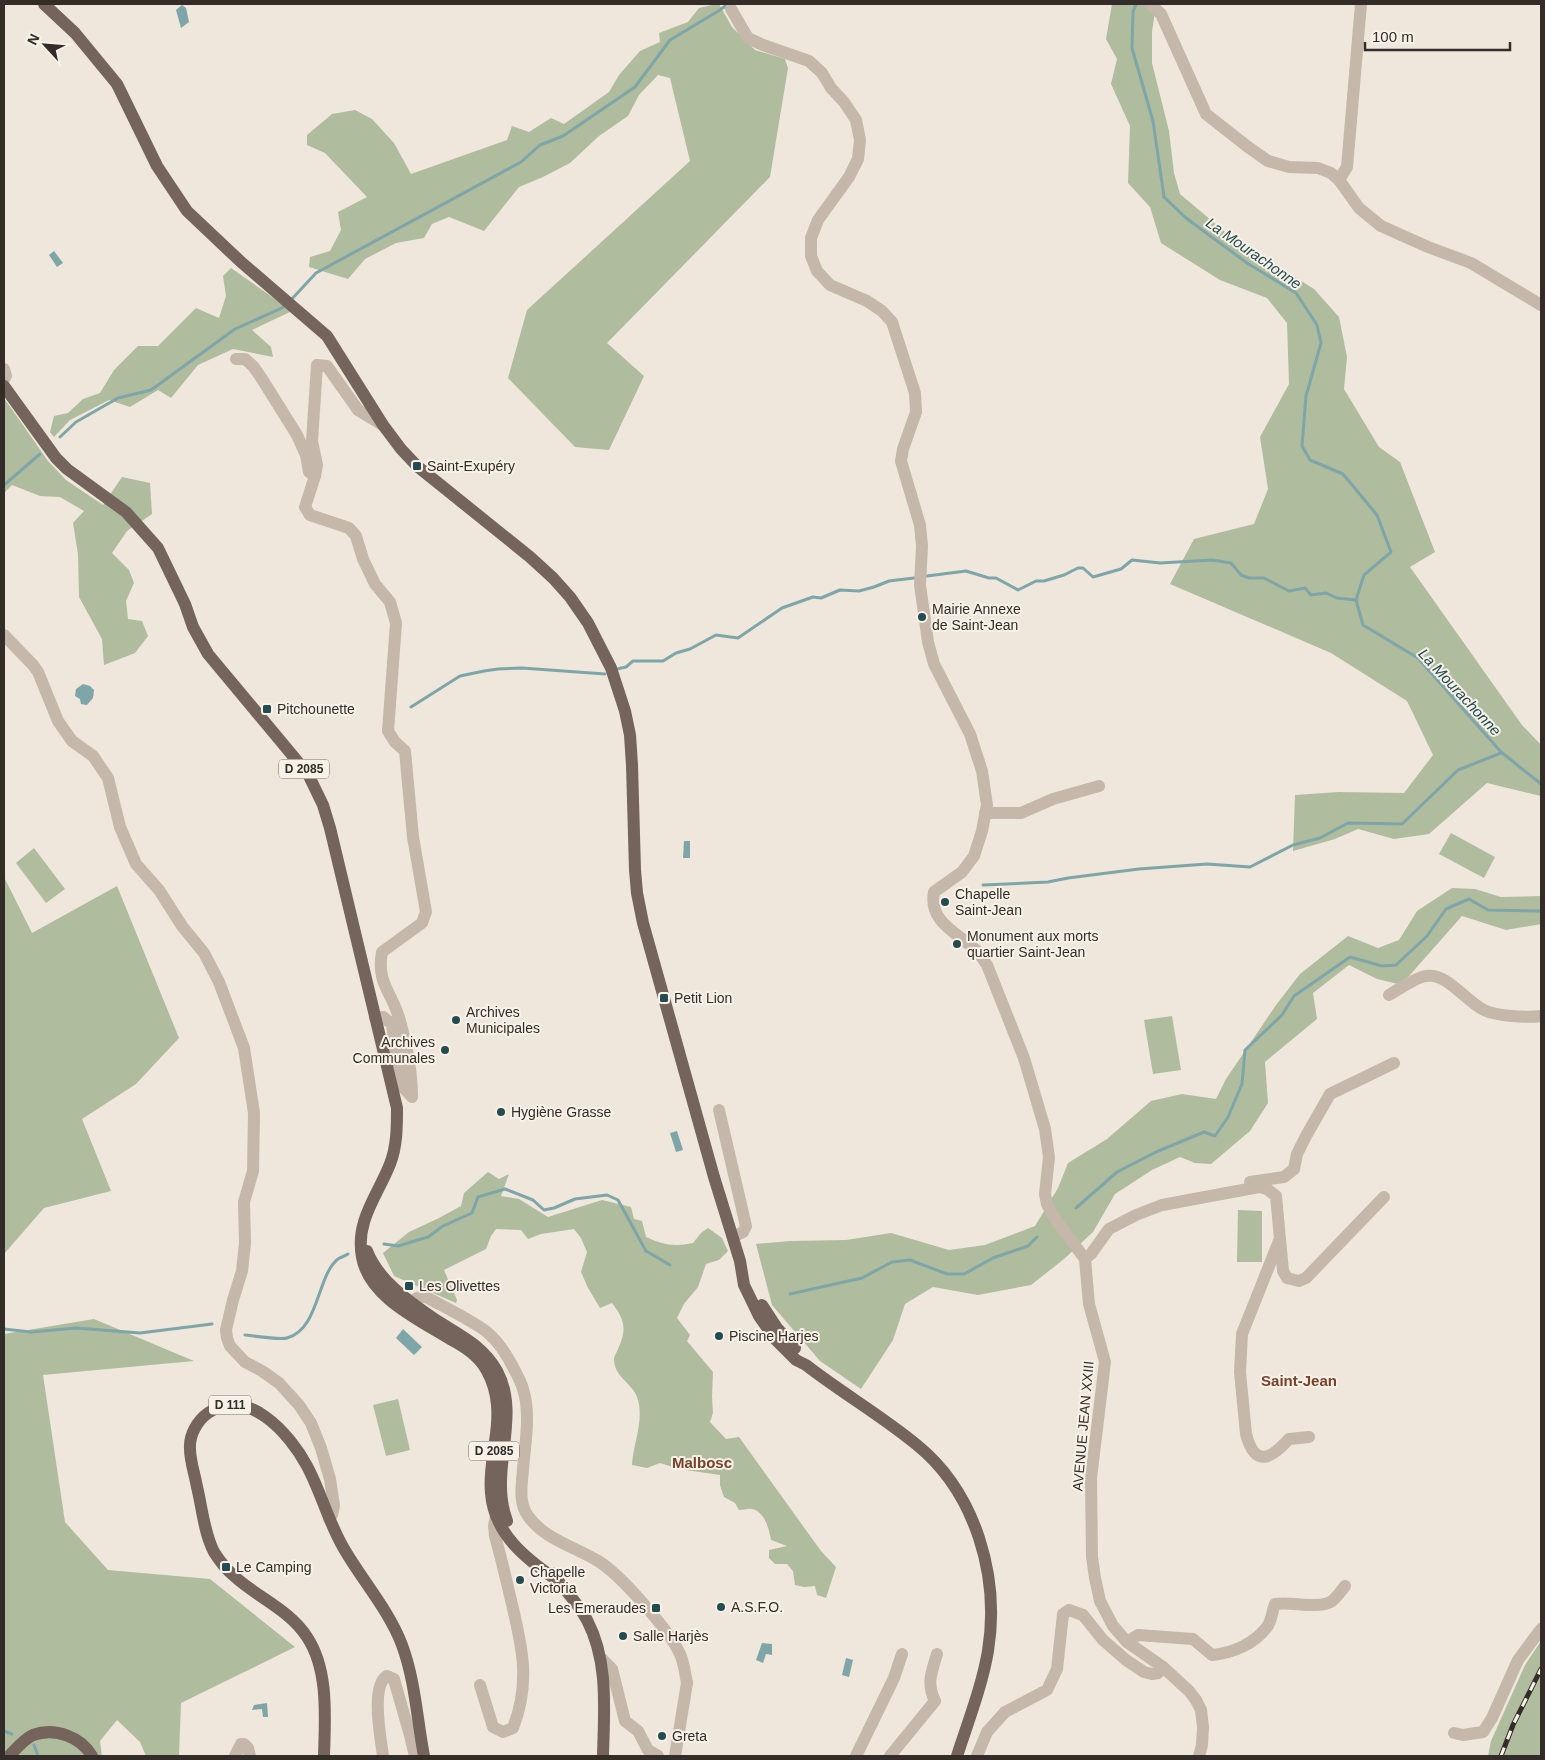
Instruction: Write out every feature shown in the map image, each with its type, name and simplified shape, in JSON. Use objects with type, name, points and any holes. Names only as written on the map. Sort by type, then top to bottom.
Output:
[{"type":"main road","points":[[44,4],[75,33],[117,84],[157,166],[188,211],[241,262],[326,336],[383,425],[401,449],[417,466],[530,557],[553,578],[570,597],[600,644],[614,677],[625,711],[630,735],[635,869],[637,893],[643,923],[740,1261],[766,1312],[806,1365],[918,1445],[943,1469],[967,1509],[980,1538],[990,1583],[992,1604],[991,1628],[983,1673],[957,1756]]},
{"type":"main road","name":"D 2085","points":[[4,386],[61,464],[126,512],[158,548],[181,595],[193,627],[208,654],[308,774],[323,805],[397,1108],[395,1147],[390,1163],[365,1216],[361,1256],[380,1291],[433,1318],[478,1347],[489,1358],[498,1372],[506,1401],[507,1418],[500,1469],[503,1511],[513,1532],[542,1560],[588,1621],[600,1657],[605,1692],[603,1756]]},
{"type":"main road","name":"D 2085","points":[[362,1240],[376,1269],[419,1319],[465,1347],[477,1357],[486,1370],[492,1383],[498,1412],[491,1478],[491,1494],[496,1516],[506,1536],[516,1547],[536,1566],[557,1580]]},
{"type":"main road","name":"D 111","points":[[324,1756],[323,1686],[320,1667],[307,1637],[280,1608],[233,1575],[214,1551],[207,1534],[190,1448],[195,1427],[202,1417],[212,1410],[232,1405],[250,1408],[268,1418],[300,1452],[342,1546],[393,1626],[401,1643],[409,1668],[424,1756]]},
{"type":"main road","points":[[9,1756],[33,1735],[52,1732],[81,1742],[88,1748],[92,1756]]},
{"type":"street","points":[[1150,4],[1160,14],[1206,114],[1268,161],[1289,167],[1318,168],[1331,173],[1339,180],[1359,208],[1381,226],[1428,247],[1472,263],[1541,305]]},
{"type":"street","points":[[1339,180],[1347,167],[1361,4]]},
{"type":"street","points":[[731,9],[748,38],[809,61],[822,73],[856,120],[860,140],[858,159],[849,177],[818,220],[812,238],[811,256],[817,271],[830,285],[867,301],[882,311],[892,322],[915,393],[916,412],[903,449],[901,461],[920,525],[922,546],[920,585],[928,642],[934,664],[970,734],[982,771],[987,805],[985,813],[1021,813],[1054,799],[1099,786]]},
{"type":"street","points":[[236,359],[245,359],[253,366],[262,379],[297,435],[306,455],[309,472],[316,476]]},
{"type":"street","points":[[375,1018],[383,1017],[392,1024],[400,1084],[412,1097],[412,1077],[400,1019],[382,981],[380,963],[382,952],[422,923],[426,912],[413,838],[405,751],[395,742],[388,731],[396,623],[390,602],[375,584],[363,559],[356,536],[349,528],[310,515],[305,507],[316,476],[317,465],[312,441],[318,365],[327,366],[358,410],[383,425]]},
{"type":"street","points":[[4,369],[6,376],[4,379]]},
{"type":"street","points":[[4,635],[38,672],[58,721],[72,740],[93,756],[108,778],[120,827],[136,864],[159,890],[182,926],[204,953],[219,982],[244,1048],[254,1113],[253,1171],[244,1202],[245,1243],[242,1271],[231,1307],[226,1330],[227,1338],[230,1346],[245,1362],[279,1382],[299,1405],[311,1423],[321,1448],[330,1480],[334,1506],[329,1519]]},
{"type":"street","name":"AVENUE JEAN XXIII","points":[[985,813],[982,831],[974,856],[962,872],[934,892],[932,899],[934,909],[939,919],[959,938],[978,952],[987,965],[1006,1008],[1024,1058],[1045,1129],[1049,1157],[1045,1194],[1047,1204],[1053,1216],[1084,1259],[1089,1304],[1105,1362],[1091,1478],[1092,1557],[1094,1578],[1100,1601],[1107,1617],[1127,1642],[1163,1667],[1189,1691],[1201,1710],[1203,1728],[1199,1756]]},
{"type":"street","points":[[1388,996],[1424,976],[1433,975],[1444,980],[1476,1006],[1486,1011],[1530,1018],[1541,1016]]},
{"type":"street","points":[[1168,1204],[1183,1196],[1284,1177],[1294,1169],[1306,1136],[1330,1094],[1394,1063]]},
{"type":"street","points":[[719,1110],[746,1226],[742,1232],[733,1237]]},
{"type":"street","points":[[1084,1259],[1091,1254],[1109,1229],[1136,1215],[1168,1204],[1259,1187],[1267,1188],[1276,1196],[1283,1271],[1287,1278],[1299,1281],[1306,1278],[1384,1197]]},
{"type":"street","points":[[1279,1241],[1242,1334],[1240,1372],[1246,1434],[1253,1451],[1258,1456],[1268,1457],[1277,1452],[1289,1439],[1309,1437]]},
{"type":"street","points":[[407,1305],[422,1296],[428,1298],[486,1331],[496,1340],[508,1358],[525,1398],[525,1438],[521,1492],[527,1516],[547,1534],[583,1552],[614,1572],[668,1634],[679,1653],[687,1683],[674,1756]]},
{"type":"street","points":[[480,1685],[493,1727],[503,1732],[513,1728],[518,1715],[524,1682],[523,1650],[495,1536],[496,1516]]},
{"type":"street","points":[[1127,1642],[1138,1635],[1183,1638],[1193,1639],[1212,1655],[1234,1651],[1249,1643],[1268,1626],[1275,1604],[1320,1605],[1331,1602],[1345,1586]]},
{"type":"street","points":[[977,1756],[987,1732],[1006,1712],[1046,1690],[1057,1669],[1063,1614],[1069,1610],[1083,1615],[1103,1640],[1126,1660],[1144,1672],[1158,1673],[1163,1667]]},
{"type":"street","points":[[1454,1733],[1483,1732],[1492,1718],[1518,1660],[1541,1629]]},
{"type":"street","points":[[856,1756],[894,1678],[902,1654]]},
{"type":"street","points":[[890,1756],[935,1701],[930,1691],[930,1676],[937,1654]]},
{"type":"street","points":[[600,1657],[612,1669],[625,1721],[638,1731],[648,1750],[658,1756]]},
{"type":"street","points":[[383,1756],[378,1720],[378,1700],[381,1682],[386,1676],[394,1680],[415,1756]]},
{"type":"street","points":[[235,1756],[237,1749],[241,1744],[244,1744],[248,1748],[250,1756]]},
{"type":"green space","points":[[719,4],[732,27],[755,50],[785,59],[788,68],[770,177],[607,343],[644,376],[609,450],[575,447],[508,378],[527,310],[690,161],[670,78],[658,75],[639,95],[628,116],[599,136],[570,163],[519,187],[484,231],[449,217],[432,224],[424,238],[396,243],[365,259],[348,279],[309,267],[310,257],[330,251],[341,230],[338,212],[367,197],[325,153],[307,145],[307,135],[332,114],[355,110],[372,119],[394,143],[411,174],[507,140],[512,126],[529,132],[551,118],[564,124],[609,92],[619,75],[640,51],[660,42],[659,33],[688,22],[699,8]]},
{"type":"green space","points":[[1112,4],[1156,4],[1152,32],[1152,63],[1169,131],[1174,173],[1180,194],[1231,237],[1314,289],[1339,317],[1347,357],[1344,389],[1379,447],[1400,462],[1435,552],[1410,567],[1522,725],[1541,745],[1541,796],[1487,783],[1429,834],[1394,839],[1358,829],[1335,839],[1293,851],[1295,795],[1339,792],[1404,793],[1433,755],[1407,701],[1331,653],[1170,584],[1194,539],[1254,524],[1268,489],[1260,437],[1289,384],[1287,323],[1267,298],[1220,280],[1161,243],[1150,207],[1128,183],[1130,126],[1111,84],[1117,59],[1106,39]]},
{"type":"green space","points":[[231,268],[292,311],[252,330],[271,347],[273,357],[233,349],[198,365],[171,398],[158,390],[130,407],[109,400],[70,420],[54,437],[50,432],[54,416],[68,413],[83,399],[100,393],[114,370],[138,346],[158,346],[196,308],[219,318],[226,296],[223,276]]},
{"type":"green space","points":[[4,398],[48,461],[66,480],[103,505],[122,477],[150,483],[152,514],[127,531],[112,553],[129,570],[134,583],[126,601],[128,619],[142,621],[148,636],[135,653],[104,665],[102,639],[79,597],[78,554],[73,523],[84,511],[60,497],[40,496],[12,485],[4,493]]},
{"type":"green space","points":[[1451,833],[1495,857],[1484,878],[1439,854]]},
{"type":"green space","points":[[34,848],[65,889],[46,903],[16,863]]},
{"type":"green space","points":[[4,877],[32,933],[117,886],[179,1038],[136,1084],[82,1119],[111,1191],[44,1208],[4,1254]]},
{"type":"green space","points":[[1452,888],[1475,889],[1501,897],[1541,896],[1541,924],[1506,930],[1462,916],[1409,976],[1398,984],[1377,979],[1349,965],[1313,993],[1317,1019],[1265,1062],[1268,1103],[1250,1131],[1211,1164],[1195,1163],[1180,1157],[1152,1170],[1115,1194],[1093,1232],[1064,1259],[1031,1285],[978,1295],[933,1287],[905,1304],[893,1340],[861,1389],[820,1361],[772,1305],[756,1244],[846,1240],[891,1233],[949,1250],[985,1245],[1035,1226],[1058,1188],[1068,1163],[1107,1139],[1151,1101],[1182,1094],[1216,1099],[1226,1079],[1276,1005],[1300,974],[1348,936],[1378,948],[1399,940],[1417,911]]},
{"type":"green space","points":[[1172,1016],[1181,1070],[1153,1074],[1144,1020]]},
{"type":"green space","points":[[488,1172],[499,1179],[509,1174],[501,1196],[519,1199],[548,1217],[602,1200],[631,1207],[634,1219],[642,1221],[646,1237],[658,1242],[675,1245],[693,1243],[708,1228],[722,1238],[728,1251],[719,1260],[706,1264],[698,1287],[684,1304],[677,1318],[690,1335],[687,1341],[713,1372],[713,1413],[710,1422],[726,1439],[739,1437],[821,1551],[836,1567],[826,1598],[817,1595],[815,1586],[804,1587],[795,1585],[793,1571],[787,1564],[775,1564],[769,1558],[769,1550],[787,1546],[771,1540],[768,1526],[760,1514],[752,1509],[739,1510],[735,1503],[724,1497],[720,1485],[720,1475],[679,1469],[660,1463],[647,1468],[632,1465],[640,1414],[635,1392],[617,1371],[615,1365],[615,1355],[623,1336],[622,1320],[612,1303],[600,1308],[588,1288],[581,1272],[587,1252],[581,1238],[574,1229],[541,1234],[528,1239],[521,1230],[496,1229],[486,1249],[444,1270],[457,1300],[456,1303],[394,1276],[383,1253],[409,1232],[461,1206],[464,1193]]},
{"type":"green space","points":[[1238,1210],[1262,1211],[1262,1262],[1237,1262]]},
{"type":"green space","points":[[94,1319],[194,1361],[43,1375],[65,1522],[108,1570],[210,1579],[295,1647],[181,1703],[179,1756],[146,1756],[140,1742],[117,1720],[100,1741],[102,1756],[4,1756],[4,1334]]},
{"type":"green space","points":[[398,1399],[410,1450],[386,1456],[373,1405]]},
{"type":"green space","points":[[1541,1641],[1541,1756],[1488,1756],[1491,1741],[1525,1665]]},
{"type":"water","points":[[182,5],[186,8],[189,22],[181,28],[176,10]]},
{"type":"water","points":[[54,251],[63,263],[57,267],[49,255]]},
{"type":"water","points":[[83,684],[90,686],[94,690],[93,698],[87,705],[81,704],[80,699],[75,696],[76,689]]},
{"type":"water","points":[[684,841],[690,841],[690,858],[683,858]]},
{"type":"water","points":[[677,1131],[683,1150],[676,1152],[670,1133]]},
{"type":"water","points":[[403,1329],[422,1347],[414,1355],[396,1338]]},
{"type":"water","points":[[762,1643],[772,1644],[772,1655],[766,1654],[763,1663],[756,1660]]},
{"type":"water","points":[[846,1658],[853,1660],[849,1677],[842,1675]]},
{"type":"water","points":[[267,1703],[268,1717],[263,1717],[262,1709],[252,1710],[254,1705]]},
{"type":"waterway","points":[[290,301],[316,273],[521,162],[540,145],[563,136],[635,87],[670,40],[728,4]]},
{"type":"waterway","name":"La Mourachonne","points":[[1136,4],[1133,12],[1132,48],[1153,121],[1164,197],[1186,218],[1247,263],[1296,293],[1317,325],[1321,343],[1306,396],[1302,446],[1310,460],[1343,474],[1377,515],[1391,552],[1364,575],[1356,600],[1363,625],[1418,658],[1501,752],[1541,784]]},
{"type":"waterway","points":[[60,437],[76,422],[118,398],[151,390],[235,329],[285,305]]},
{"type":"waterway","points":[[4,485],[40,454]]},
{"type":"waterway","points":[[927,576],[966,571],[989,578],[996,578],[1018,590],[1036,581],[1044,581],[1064,575],[1078,568],[1083,568],[1093,577],[1121,569],[1132,560],[1160,563],[1212,560],[1231,563],[1241,575],[1249,578],[1264,578],[1289,591],[1305,588],[1311,595],[1326,593],[1337,598],[1356,600]]},
{"type":"waterway","points":[[617,669],[626,667],[633,661],[663,661],[716,635],[738,638],[782,608],[813,597],[821,598],[840,590],[859,591],[889,581],[914,578]]},
{"type":"waterway","points":[[411,707],[460,676],[484,671],[522,668],[605,674]]},
{"type":"waterway","points":[[983,885],[1048,882],[1139,869],[1207,864],[1250,867],[1293,845],[1320,838],[1348,823],[1402,824],[1458,770],[1501,753]]},
{"type":"waterway","points":[[1076,1208],[1117,1172],[1156,1152],[1204,1132],[1215,1136],[1228,1117],[1242,1084],[1245,1050],[1282,1015],[1294,996],[1350,957],[1382,966],[1396,965],[1427,936],[1446,909],[1469,899],[1488,910],[1541,911]]},
{"type":"waterway","points":[[384,1244],[398,1246],[428,1237],[443,1226],[472,1213],[478,1197],[505,1189],[533,1200],[544,1210],[575,1199],[607,1195],[618,1200],[646,1251],[670,1265]]},
{"type":"waterway","points":[[790,1294],[862,1278],[892,1262],[910,1260],[947,1274],[964,1274],[993,1258],[1028,1246],[1037,1237]]},
{"type":"waterway","points":[[245,1335],[287,1338],[298,1333],[306,1325],[312,1314],[331,1267],[338,1259],[348,1254]]},
{"type":"waterway","points":[[4,1329],[31,1332],[76,1328],[140,1333],[212,1324]]},
{"type":"waterway","points":[[4,1731],[12,1734]]},
{"type":"waterway","points":[[34,1745],[38,1756]]},
{"type":"railway","points":[[1501,1756],[1513,1725],[1541,1669]]},
{"type":"place","name":"Saint-Exupéry","points":[[417,466]]},
{"type":"place","name":"Mairie Annexe de Saint-Jean","points":[[922,617]]},
{"type":"place","name":"Pitchounette","points":[[267,709]]},
{"type":"place","name":"Chapelle Saint-Jean","points":[[945,902]]},
{"type":"place","name":"Monument aux morts quartier Saint-Jean","points":[[957,944]]},
{"type":"place","name":"Petit Lion","points":[[664,998]]},
{"type":"place","name":"Archives Municipales","points":[[456,1020]]},
{"type":"place","name":"Archives Communales","points":[[445,1050]]},
{"type":"place","name":"Hygiène Grasse","points":[[501,1112]]},
{"type":"place","name":"Les Olivettes","points":[[409,1286]]},
{"type":"place","name":"Piscine Harjes","points":[[719,1336]]},
{"type":"place","name":"Le Camping","points":[[226,1567]]},
{"type":"place","name":"Chapelle Victoria","points":[[520,1580]]},
{"type":"place","name":"A.S.F.O.","points":[[721,1607]]},
{"type":"place","name":"Les Emeraudes","points":[[656,1608]]},
{"type":"place","name":"Salle Harjès","points":[[623,1636]]},
{"type":"place","name":"Greta","points":[[662,1736]]},
{"type":"district","name":"Saint-Jean","points":[[1299,1380]]},
{"type":"district","name":"Malbosc","points":[[702,1462]]}]
